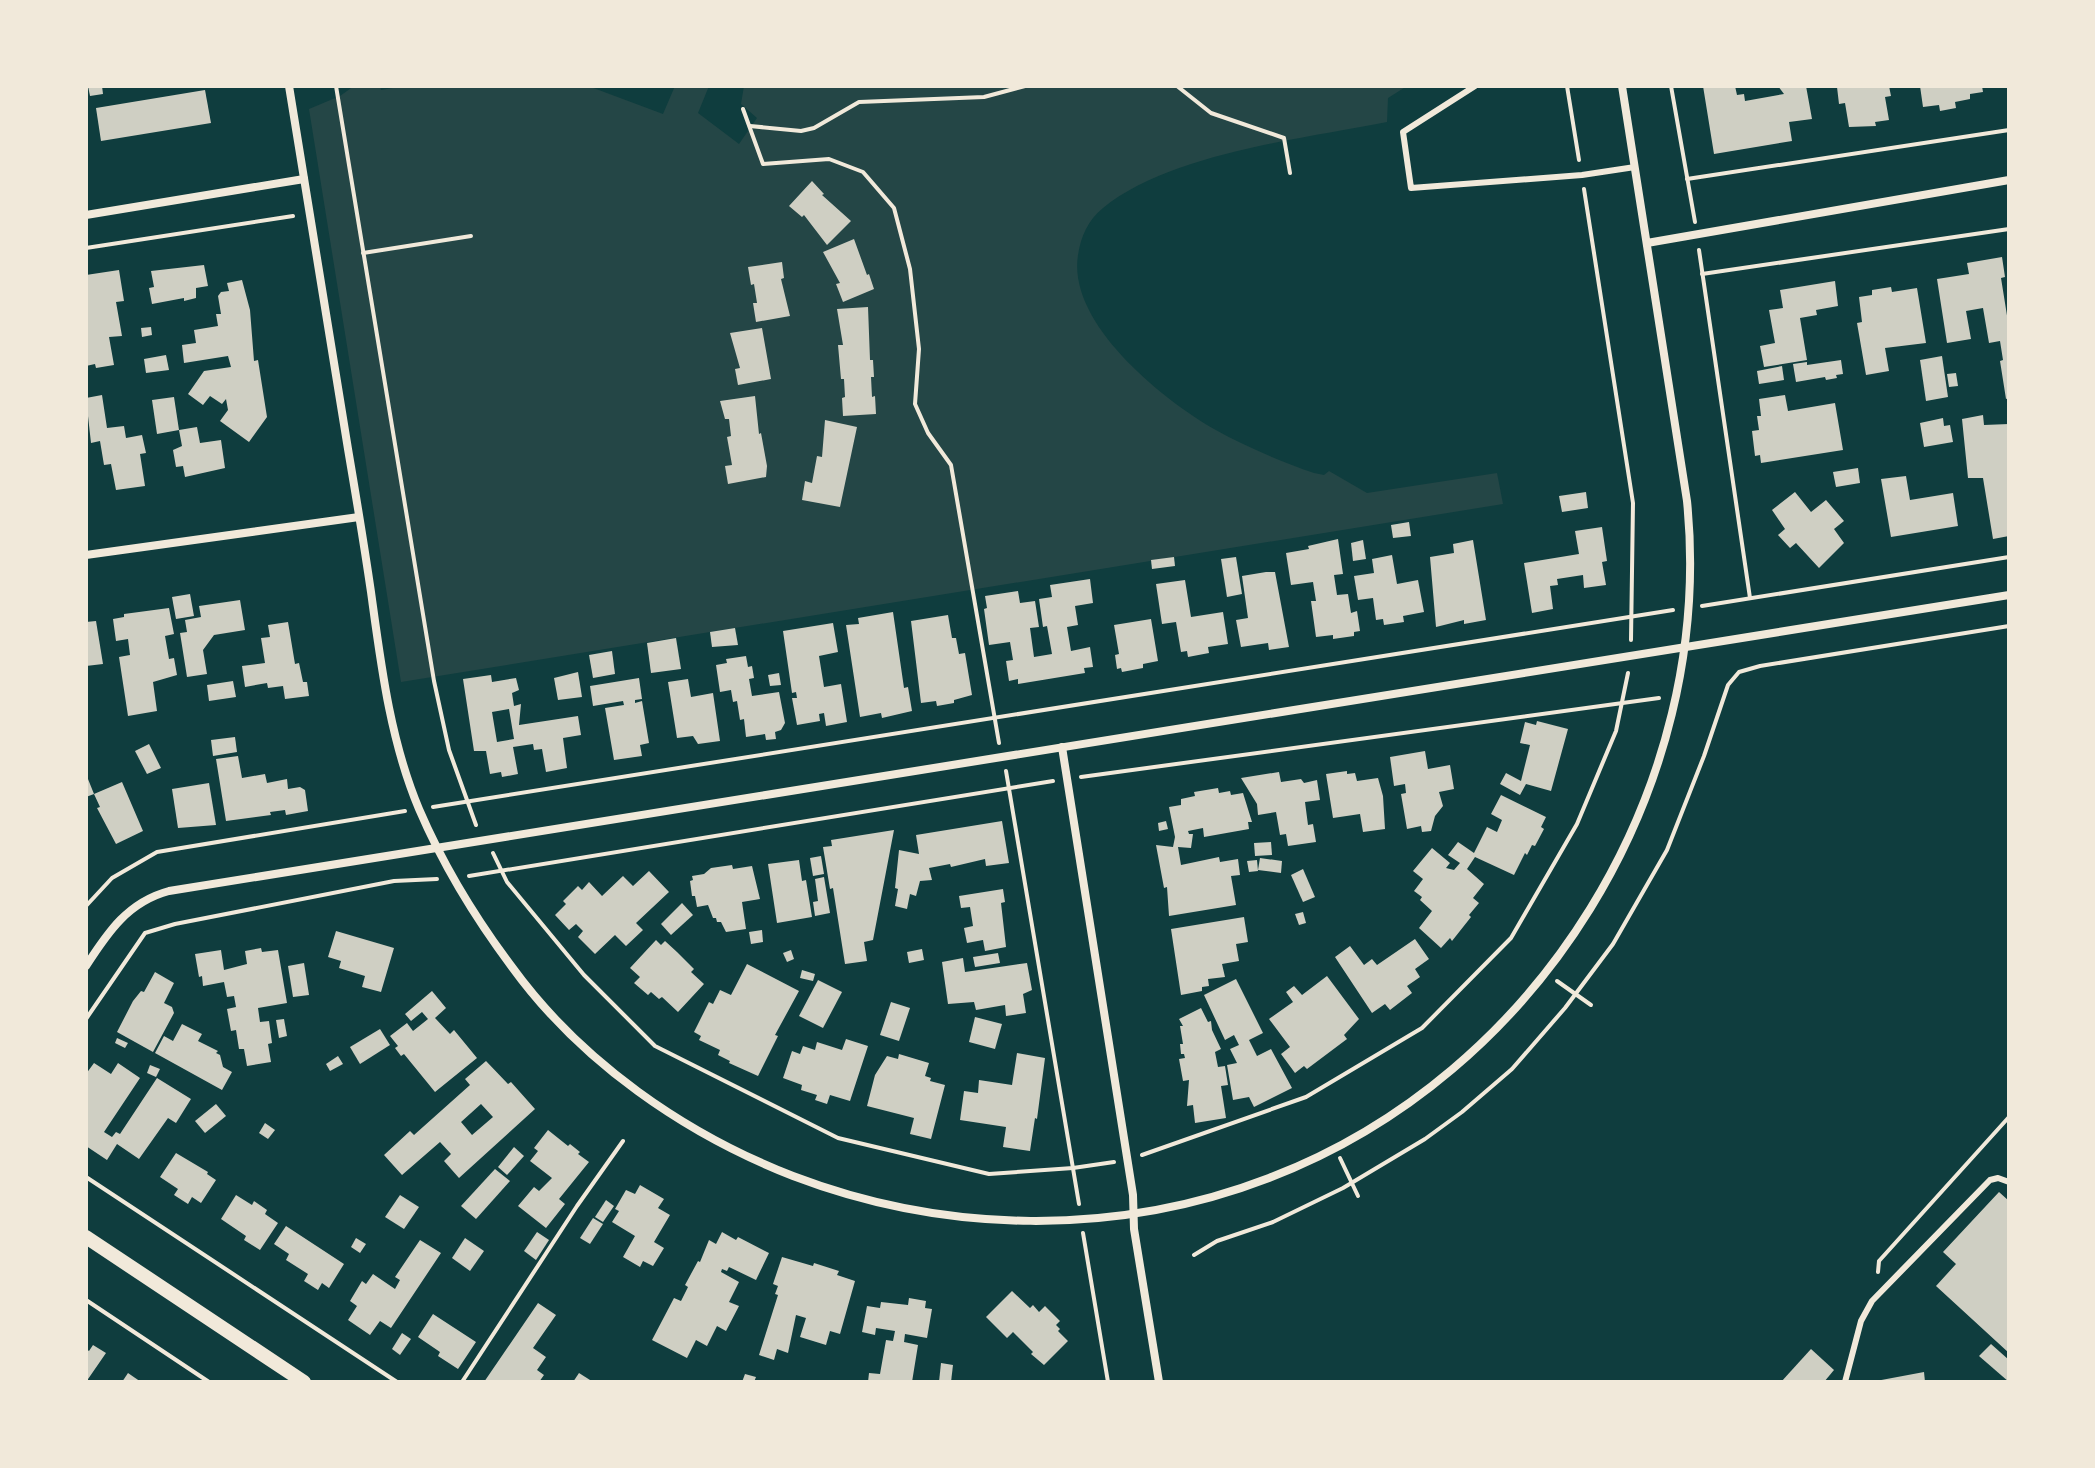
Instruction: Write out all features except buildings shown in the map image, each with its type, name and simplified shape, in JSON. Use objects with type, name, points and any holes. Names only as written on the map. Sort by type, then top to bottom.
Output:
[{"type":"street","points":[[289,86],[387,698],[419,809],[454,879],[520,979],[576,1038],[641,1093],[726,1146],[807,1181],[855,1196],[914,1210],[1031,1222],[1134,1213],[1211,1197],[1288,1170],[1380,1121],[1451,1069],[1501,1023],[1545,973],[1587,914],[1631,836],[1659,765],[1676,696],[1689,608],[1691,561],[1687,501],[1622,86]]},
{"type":"street","points":[[86,215],[304,179]]},
{"type":"street","points":[[1647,243],[2009,180]]},
{"type":"street","points":[[86,555],[359,517]]},
{"type":"street","points":[[86,966],[117,922],[133,907],[157,895],[437,847],[2009,595]]},
{"type":"street","points":[[1062,747],[1159,1382]]},
{"type":"street","points":[[86,1237],[304,1382]]},
{"type":"lane","points":[[1475,86],[1403,132],[1411,188],[1582,175],[1635,167]]},
{"type":"lane","points":[[1845,1382],[1861,1321],[1872,1301],[1990,1180],[1998,1178],[2009,1182]]},
{"type":"path","points":[[750,126],[801,131],[814,128],[859,102],[984,97],[1025,86]]},
{"type":"path","points":[[1177,86],[1211,113],[1284,138],[1290,173]]},
{"type":"path","points":[[1671,86],[1697,234],[1750,598]]},
{"type":"path","points":[[743,109],[763,164],[829,159],[863,172],[894,208],[910,269],[919,349],[915,404],[928,433],[951,465],[993,719],[1011,788],[1108,1382]]},
{"type":"path","points":[[1687,179],[2009,130]]},
{"type":"path","points":[[86,248],[309,214]]},
{"type":"path","points":[[1702,274],[2009,229]]},
{"type":"path","points":[[363,253],[471,236]]},
{"type":"path","points":[[86,906],[112,878],[157,852],[2009,557]]},
{"type":"path","points":[[86,1019],[145,933],[175,924],[394,881],[454,879],[1067,779],[1676,696]]},
{"type":"path","points":[[1545,973],[1591,1005]]},
{"type":"path","points":[[1882,1278],[1877,1268],[1879,1261],[2009,1117]]},
{"type":"path","points":[[462,1382],[623,1141]]},
{"type":"path","points":[[1334,1147],[1358,1196]]},
{"type":"path","points":[[86,1177],[397,1382]]},
{"type":"path","points":[[86,1300],[209,1382]]},
{"type":"shaded area","points":[[354,86],[380,86],[381,90],[405,86],[588,86],[663,114],[675,86],[709,86],[698,113],[739,144],[757,118],[741,104],[744,86],[1407,86],[1388,98],[1387,122],[1278,142],[1200,161],[1131,189],[1103,208],[1089,223],[1078,255],[1079,281],[1087,307],[1122,356],[1169,399],[1226,436],[1314,473],[1324,475],[1329,471],[1367,493],[1497,473],[1503,504],[401,682],[309,109],[340,96]]}]
